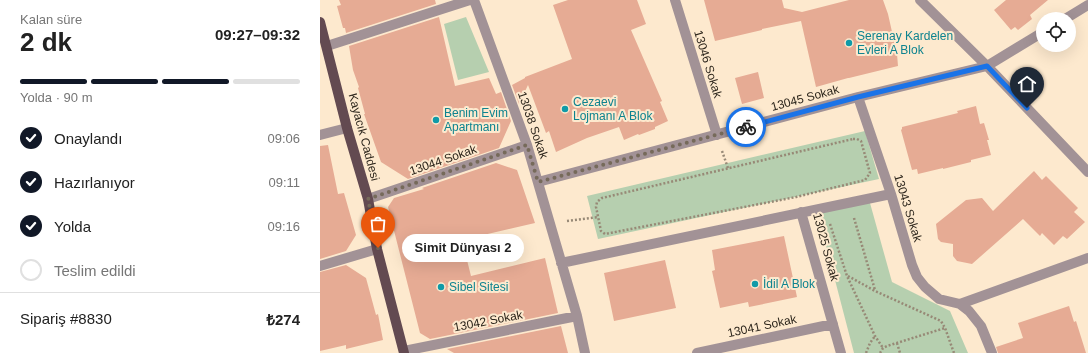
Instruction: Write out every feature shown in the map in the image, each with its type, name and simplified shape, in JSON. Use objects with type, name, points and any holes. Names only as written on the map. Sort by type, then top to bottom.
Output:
[{"type":"main road","name":"Kayacık Caddesi","points":[[320,22],[347,128],[368,199],[378,248],[404,352]]},
{"type":"street","points":[[327,46],[470,0]]},
{"type":"street","name":"13038 Sokak","points":[[474,0],[527,145],[577,316],[586,353]]},
{"type":"street","name":"13046 Sokak","points":[[675,0],[717,135]]},
{"type":"street","points":[[920,0],[987,66],[1088,172]]},
{"type":"street","points":[[1076,12],[1088,5]]},
{"type":"street","name":"13045 Sokak","points":[[538,182],[858,97],[987,66],[1036,36]]},
{"type":"street","name":"13043 Sokak","points":[[858,97],[917,277],[925,287],[939,299],[960,304]]},
{"type":"street","points":[[320,135],[347,128]]},
{"type":"street","name":"13044 Sokak","points":[[368,199],[527,145]]},
{"type":"street","name":"13025 Sokak","points":[[841,353],[801,212],[891,194]]},
{"type":"street","points":[[561,263],[801,212]]},
{"type":"street","points":[[320,266],[378,248]]},
{"type":"street","points":[[960,304],[1088,258]]},
{"type":"street","points":[[960,304],[969,311],[981,326],[992,353]]},
{"type":"street","name":"13042 Sokak","points":[[404,352],[577,316]]},
{"type":"street","name":"13041 Sokak","points":[[697,353],[833,324]]},
{"type":"path","points":[[853,139],[861,141],[870,173],[865,180],[796,197],[605,234],[601,231],[598,217],[596,208],[597,202],[602,198],[853,139]]},
{"type":"path","points":[[850,202],[875,290]]},
{"type":"path","points":[[825,207],[847,276],[875,336],[884,348]]},
{"type":"path","points":[[550,224],[598,217]]},
{"type":"path","points":[[847,276],[941,321],[954,353]]},
{"type":"path","points":[[880,353],[884,348],[897,343],[945,328]]},
{"type":"path","points":[[866,353],[875,336]]},
{"type":"path","points":[[897,343],[900,353]]},
{"type":"green space","points":[[466,17],[489,72],[458,80],[444,24]]},
{"type":"green space","points":[[865,131],[879,179],[598,239],[587,196]]},
{"type":"green space","points":[[870,203],[892,282],[950,311],[968,353],[854,353],[817,211]]},
{"type":"building","points":[[339,0],[435,0],[436,4],[346,33],[345,28],[343,28],[337,6],[341,5]]},
{"type":"building","points":[[568,0],[637,0],[646,24],[631,30],[662,101],[660,102],[668,121],[655,127],[655,129],[624,140],[619,127],[587,138],[556,152],[549,131],[546,133],[528,85],[519,104],[512,85],[525,77],[572,59],[553,5]]},
{"type":"building","name":"Serenay Kardelen Evleri A Blok","points":[[704,0],[782,0],[784,8],[802,12],[849,0],[883,0],[888,14],[897,54],[898,66],[816,87],[801,21],[715,41]]},
{"type":"building","points":[[1006,0],[1048,0],[1030,15],[1032,19],[1018,30],[1015,27],[1011,30],[994,10]]},
{"type":"building","points":[[439,17],[455,86],[489,78],[496,94],[501,92],[511,121],[499,148],[408,179],[381,162],[364,114],[359,87],[353,70],[349,46]]},
{"type":"building","points":[[758,72],[764,98],[742,104],[735,78]]},
{"type":"building","points":[[976,106],[980,124],[984,123],[989,140],[987,140],[991,155],[971,160],[971,162],[918,174],[917,169],[912,170],[901,130],[902,127],[958,113],[957,111]]},
{"type":"building","points":[[328,145],[338,194],[344,193],[356,235],[346,251],[320,259],[320,146]]},
{"type":"building","points":[[496,163],[517,170],[535,223],[462,240],[471,276],[545,258],[558,313],[430,339],[420,333],[388,207],[394,198],[424,189],[422,188]]},
{"type":"building","points":[[1034,171],[1042,180],[1046,176],[1078,208],[1074,212],[1085,222],[1067,239],[1063,236],[1054,245],[1042,233],[1040,236],[1023,219],[972,264],[957,261],[953,256],[953,244],[941,242],[938,239],[936,224],[966,200],[982,198],[993,211]]},
{"type":"building","name":"İdil A Blok","points":[[784,236],[797,297],[749,307],[748,302],[720,308],[712,271],[715,270],[712,250]]},
{"type":"building","points":[[665,260],[676,308],[614,321],[604,273]]},
{"type":"building","points":[[346,265],[366,278],[376,315],[378,314],[383,340],[346,349],[346,345],[320,351],[320,272]]},
{"type":"building","points":[[1069,306],[1074,322],[1076,321],[1086,353],[998,353],[996,347],[1023,338],[1018,323]]},
{"type":"building","points":[[561,326],[568,353],[454,353],[447,349]]},
{"type":"way so far","points":[[378,248],[368,199],[527,145],[538,182],[746,127]]},
{"type":"place","name":"Serenay Kardelen Evleri A Blok","points":[[849,43]]},
{"type":"place","name":"Cezaevi Lojmanı A Blok","points":[[565,109]]},
{"type":"place","name":"Benim Evim Apartmanı","points":[[436,120]]},
{"type":"place","name":"Simit Dünyası 2","points":[[378,248]]},
{"type":"place","name":"İdil A Blok","points":[[755,284]]},
{"type":"place","name":"Sibel Sitesi","points":[[441,287]]},
{"type":"route","points":[[746,127],[858,97],[987,66],[1027,108]]}]
